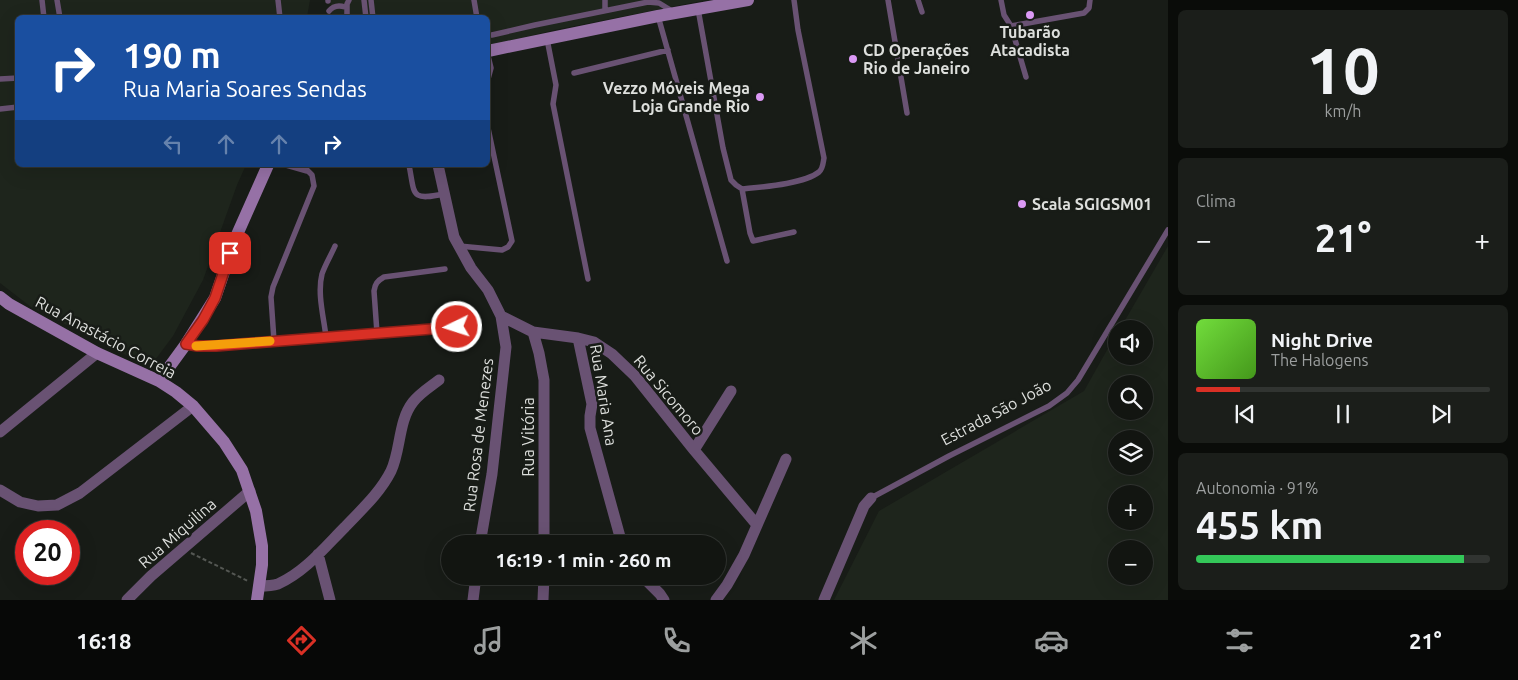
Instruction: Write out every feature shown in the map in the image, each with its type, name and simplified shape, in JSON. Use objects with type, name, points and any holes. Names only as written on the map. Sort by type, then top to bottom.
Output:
[{"type":"main road","points":[[490,51],[658,16],[748,0]]},
{"type":"main road","points":[[159,381],[203,320],[215,298],[236,236],[267,167]]},
{"type":"main road","name":"Rua Anastácio Correia","points":[[3,302],[97,353],[159,381],[193,406],[224,442],[242,470],[256,511],[262,546],[262,565],[257,600]]},
{"type":"street","name":"Rua Rosa de Menezes","points":[[438,167],[454,237],[471,268],[488,290],[502,316],[506,347],[492,474],[482,535]]},
{"type":"street","name":"Rua Sicomoro","points":[[502,316],[533,332],[594,342],[612,354],[635,376],[757,525]]},
{"type":"street","name":"Rua Vitória","points":[[533,332],[544,380],[544,535]]},
{"type":"street","name":"Rua Maria Ana","points":[[578,338],[592,404],[590,428],[620,535]]},
{"type":"street","points":[[0,432],[97,353]]},
{"type":"street","points":[[259,586],[277,584],[294,574],[318,554],[380,488],[396,460],[407,413],[412,403],[439,380]]},
{"type":"street","points":[[694,450],[731,391]]},
{"type":"street","points":[[0,490],[20,502],[38,506],[57,505],[80,493],[193,406]]},
{"type":"street","points":[[716,600],[744,555],[786,459]]},
{"type":"street","name":"Rua Miquilina","points":[[127,600],[151,576],[250,491]]},
{"type":"street","name":"Estrada São João","points":[[824,600],[864,506],[871,498]]},
{"type":"street","points":[[318,554],[330,600]]},
{"type":"street","points":[[473,600],[475,585]]},
{"type":"street","points":[[544,585],[544,600]]},
{"type":"street","points":[[651,585],[664,600]]},
{"type":"lane","points":[[42,0],[44,15]]},
{"type":"lane","points":[[57,0],[60,15]]},
{"type":"lane","points":[[278,0],[280,15]]},
{"type":"lane","points":[[342,0],[346,8]]},
{"type":"lane","points":[[347,15],[348,0]]},
{"type":"lane","points":[[364,0],[366,15]]},
{"type":"lane","points":[[372,0],[374,15]]},
{"type":"lane","points":[[474,0],[476,15]]},
{"type":"lane","points":[[605,0],[606,10]]},
{"type":"lane","points":[[698,9],[723,148],[731,180],[742,189],[798,181],[819,172],[823,166],[824,158],[798,30],[794,0]]},
{"type":"lane","points":[[888,0],[907,113]]},
{"type":"lane","points":[[918,0],[922,12]]},
{"type":"lane","points":[[1001,0],[1004,15],[1011,26],[1026,77]]},
{"type":"lane","points":[[1011,26],[1084,13],[1090,8],[1090,0]]},
{"type":"lane","points":[[490,35],[535,24],[648,2],[659,3],[676,13]]},
{"type":"lane","points":[[329,11],[331,8],[340,5],[346,8]]},
{"type":"lane","points":[[658,16],[727,261]]},
{"type":"lane","points":[[547,38],[556,85],[553,104],[588,279]]},
{"type":"lane","points":[[574,73],[668,50]]},
{"type":"lane","points":[[0,79],[15,78]]},
{"type":"lane","points":[[0,109],[15,107]]},
{"type":"lane","points":[[459,246],[502,250],[508,247],[512,241],[490,137]]},
{"type":"lane","points":[[293,167],[308,171]]},
{"type":"lane","points":[[274,341],[271,312],[272,292],[277,275],[314,186],[312,175],[304,167]]},
{"type":"lane","points":[[410,167],[414,191],[418,195],[426,198],[444,194]]},
{"type":"lane","points":[[742,189],[753,241],[794,232]]},
{"type":"lane","name":"Estrada São João","points":[[871,498],[1049,406],[1067,392],[1078,380],[1168,230]]},
{"type":"lane","points":[[326,337],[322,280],[323,273],[335,246]]},
{"type":"lane","points":[[377,333],[374,291],[378,280],[384,277],[445,269]]},
{"type":"lane","points":[[186,344],[198,346],[457,327]]},
{"type":"path","points":[[182,549],[259,586]]},
{"type":"shaded area","points":[[0,0],[310,0],[307,15],[15,15],[15,167],[245,167],[203,280],[173,336],[155,360],[140,362],[31,307],[0,283]]},
{"type":"shaded area","points":[[330,0],[706,0],[554,30],[490,46],[490,15],[332,15]]},
{"type":"shaded area","points":[[1168,246],[1168,600],[834,600],[879,511],[1084,391],[1108,348],[1108,365],[1153,365],[1153,320],[1125,320]]},
{"type":"slow traffic","points":[[196,346],[270,341]]},
{"type":"place","name":"Tubarão Atacadista","points":[[1030,15]]},
{"type":"place","name":"CD Operações Rio de Janeiro","points":[[853,59]]},
{"type":"place","name":"Vezzo Móveis Mega Loja Grande Rio","points":[[760,97]]},
{"type":"place","name":"Scala SGIGSM01","points":[[1022,204]]},
{"type":"route","points":[[230,253],[215,298],[203,320],[186,344],[216,346],[457,327]]}]
